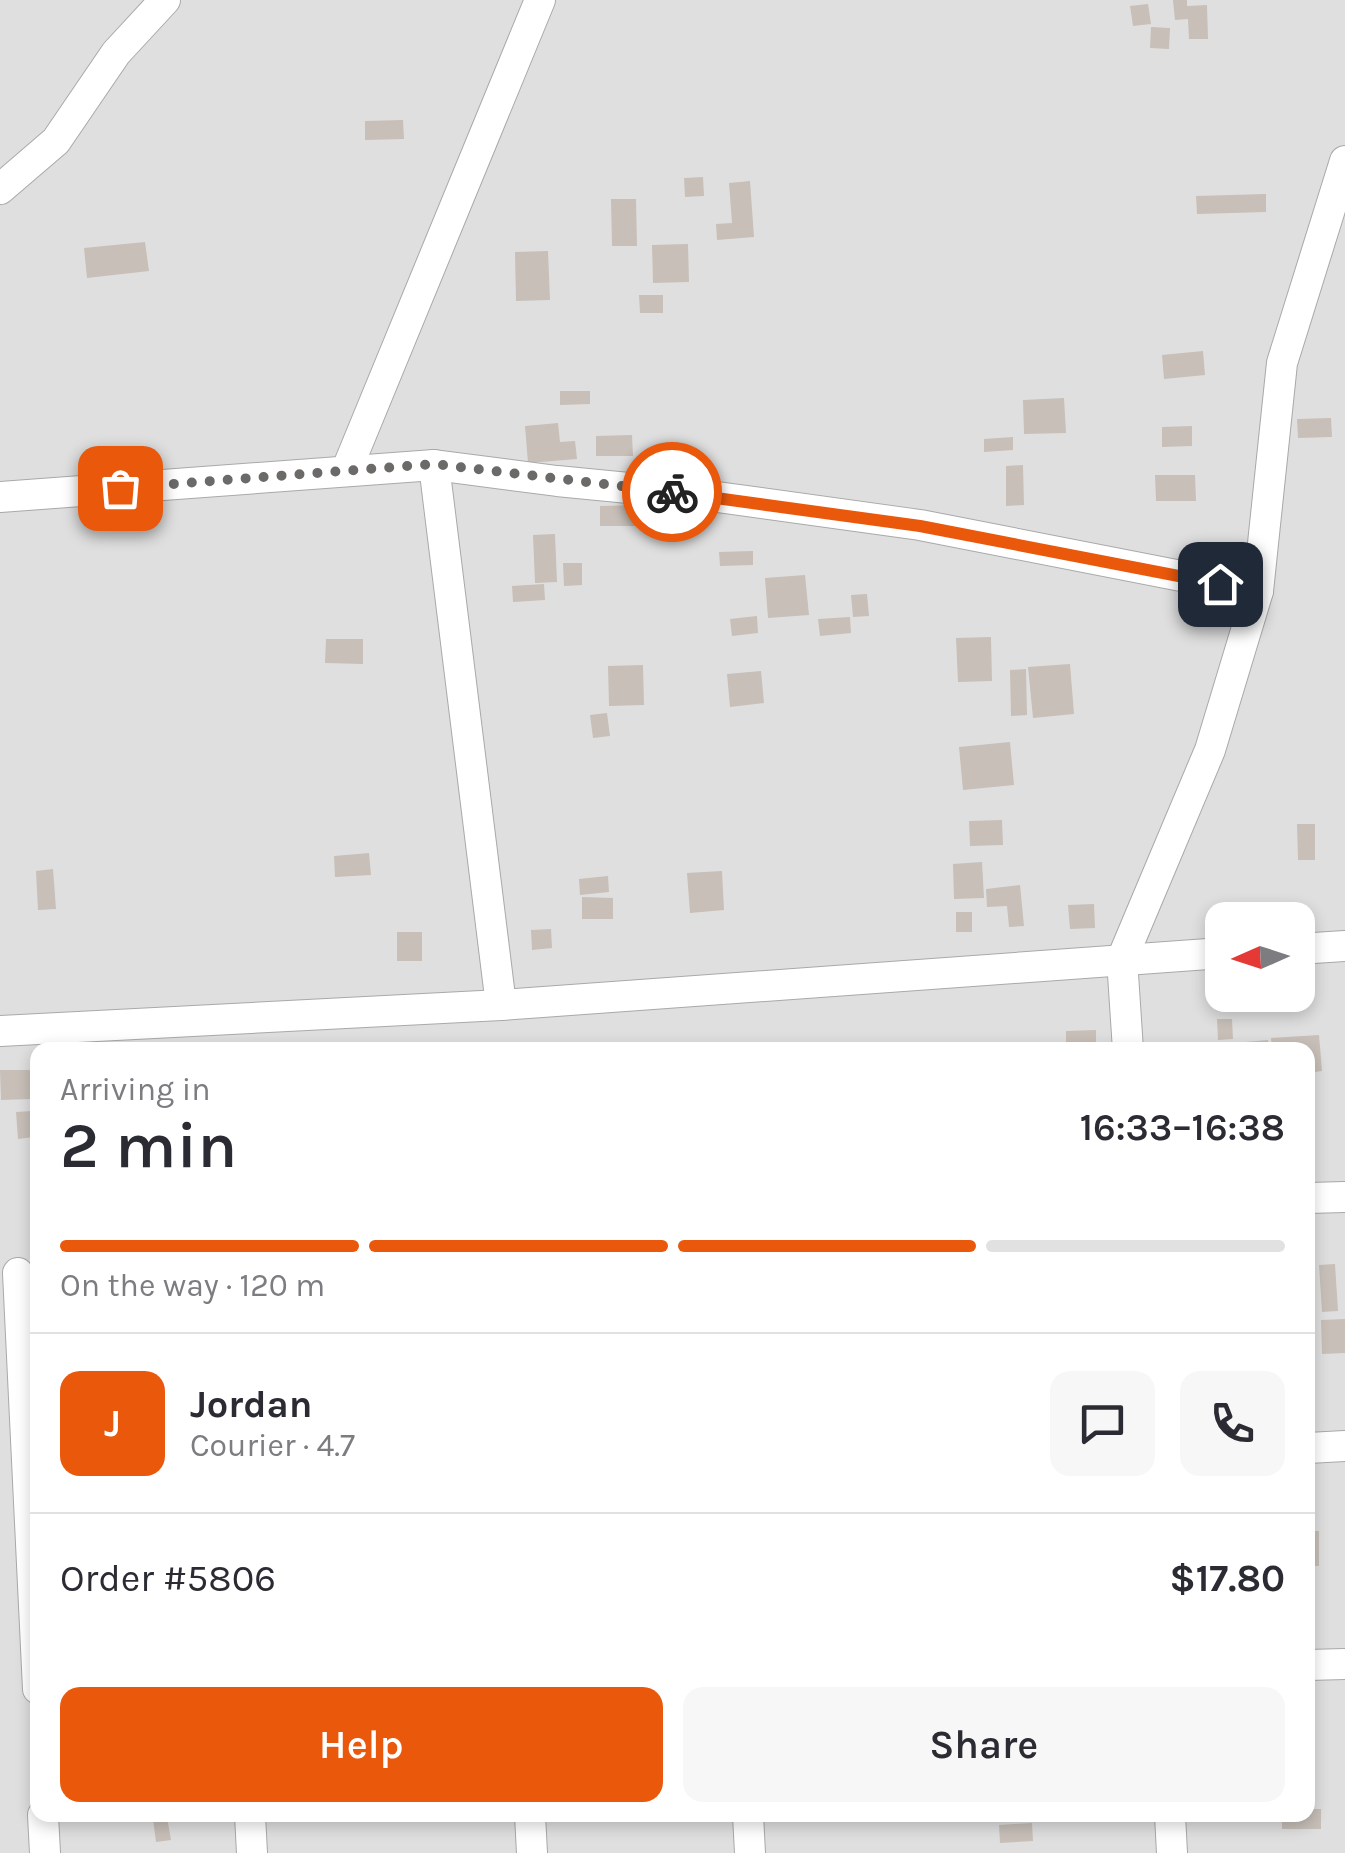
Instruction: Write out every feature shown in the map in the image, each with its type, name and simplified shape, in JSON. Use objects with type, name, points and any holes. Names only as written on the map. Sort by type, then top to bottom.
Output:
[{"type":"street","points":[[0,188],[56,141],[116,53],[165,0]]},
{"type":"street","points":[[348,469],[540,0]]},
{"type":"street","points":[[1127,1042],[1122,959],[1210,750],[1258,591],[1282,364],[1345,161]]},
{"type":"street","points":[[434,464],[501,1005]]},
{"type":"street","points":[[0,497],[434,464],[710,496],[920,526],[1258,591]]},
{"type":"street","points":[[1315,948],[1345,946]]},
{"type":"street","points":[[0,1031],[501,1005],[1205,954]]},
{"type":"street","points":[[1315,1198],[1345,1197]]},
{"type":"street","points":[[18,1273],[30,1458]]},
{"type":"street","points":[[1315,1448],[1345,1446]]},
{"type":"street","points":[[1315,1665],[1345,1664]]},
{"type":"street","points":[[43,1822],[45,1853]]},
{"type":"street","points":[[250,1822],[252,1853]]},
{"type":"street","points":[[530,1822],[532,1853]]},
{"type":"street","points":[[748,1822],[750,1853]]},
{"type":"street","points":[[1170,1822],[1172,1853]]},
{"type":"shaded area","points":[[0,0],[1345,0],[1345,1853],[0,1853]]},
{"type":"building","points":[[1173,0],[1187,0],[1187,6],[1207,5],[1208,39],[1189,39],[1188,19],[1175,20]]},
{"type":"building","points":[[1148,4],[1151,24],[1133,26],[1130,6]]},
{"type":"building","points":[[1151,27],[1170,28],[1169,49],[1150,48]]},
{"type":"building","points":[[403,120],[404,139],[365,140],[365,121]]},
{"type":"building","points":[[703,177],[704,196],[685,197],[684,178]]},
{"type":"building","points":[[750,181],[754,237],[717,240],[716,224],[732,223],[729,183]]},
{"type":"building","points":[[1266,194],[1266,212],[1197,214],[1196,196]]},
{"type":"building","points":[[611,199],[636,199],[637,246],[612,246]]},
{"type":"building","points":[[145,242],[149,271],[87,278],[84,248]]},
{"type":"building","points":[[688,244],[689,282],[653,283],[652,245]]},
{"type":"building","points":[[548,251],[550,300],[516,301],[515,252]]},
{"type":"building","points":[[639,295],[663,295],[663,313],[640,313]]},
{"type":"building","points":[[1203,351],[1205,375],[1164,379],[1162,355]]},
{"type":"building","points":[[560,391],[590,391],[590,404],[560,405]]},
{"type":"building","points":[[1064,398],[1066,433],[1024,434],[1023,400]]},
{"type":"building","points":[[1331,418],[1332,437],[1298,438],[1297,419]]},
{"type":"building","points":[[558,423],[560,442],[575,441],[577,459],[528,463],[525,426]]},
{"type":"building","points":[[1192,426],[1192,446],[1162,447],[1162,427]]},
{"type":"building","points":[[632,435],[633,456],[596,456],[596,436]]},
{"type":"building","points":[[1013,437],[1013,450],[984,452],[984,439]]},
{"type":"building","points":[[1023,465],[1024,505],[1006,506],[1006,466]]},
{"type":"building","points":[[1155,475],[1195,475],[1196,501],[1156,501]]},
{"type":"building","points":[[639,505],[639,526],[600,526],[600,506]]},
{"type":"building","points":[[555,534],[557,582],[535,583],[533,535]]},
{"type":"building","points":[[753,551],[753,565],[720,566],[719,552]]},
{"type":"building","points":[[563,563],[582,563],[582,585],[564,586]]},
{"type":"building","points":[[805,575],[809,615],[768,618],[765,578]]},
{"type":"building","points":[[544,584],[545,600],[513,602],[512,586]]},
{"type":"building","points":[[867,594],[869,616],[853,617],[851,595]]},
{"type":"building","points":[[757,616],[758,633],[732,636],[730,619]]},
{"type":"building","points":[[850,617],[851,633],[820,636],[818,619]]},
{"type":"building","points":[[991,637],[992,681],[958,682],[956,638]]},
{"type":"building","points":[[326,639],[363,639],[363,664],[325,663]]},
{"type":"building","points":[[1070,664],[1074,714],[1033,718],[1028,667]]},
{"type":"building","points":[[643,665],[644,705],[609,706],[608,666]]},
{"type":"building","points":[[1026,669],[1027,715],[1011,716],[1010,670]]},
{"type":"building","points":[[761,671],[764,703],[730,707],[727,674]]},
{"type":"building","points":[[607,713],[610,736],[593,738],[590,715]]},
{"type":"building","points":[[1010,742],[1014,785],[963,790],[959,747]]},
{"type":"building","points":[[1002,820],[1003,845],[970,846],[969,821]]},
{"type":"building","points":[[1297,824],[1315,824],[1315,860],[1298,860]]},
{"type":"building","points":[[369,853],[371,875],[335,877],[334,856]]},
{"type":"building","points":[[982,862],[984,898],[954,899],[953,864]]},
{"type":"building","points":[[53,869],[56,909],[38,910],[36,871]]},
{"type":"building","points":[[722,871],[724,910],[690,913],[687,873]]},
{"type":"building","points":[[608,876],[609,892],[580,895],[579,879]]},
{"type":"building","points":[[1020,885],[1024,926],[1009,927],[1007,906],[987,907],[986,889]]},
{"type":"building","points":[[582,897],[613,898],[613,919],[582,919]]},
{"type":"building","points":[[1094,904],[1095,928],[1070,929],[1068,905]]},
{"type":"building","points":[[956,912],[972,912],[972,932],[956,932]]},
{"type":"building","points":[[551,929],[552,948],[532,950],[531,930]]},
{"type":"building","points":[[397,932],[422,932],[422,961],[397,961]]},
{"type":"building","points":[[1217,1019],[1232,1019],[1233,1039],[1218,1040]]},
{"type":"building","points":[[1096,1030],[1096,1042],[1066,1042],[1066,1031]]},
{"type":"building","points":[[1319,1035],[1322,1071],[1315,1072],[1315,1042],[1271,1042],[1271,1038]]},
{"type":"building","points":[[0,1070],[30,1070],[30,1099],[1,1100]]},
{"type":"building","points":[[30,1111],[30,1138],[18,1139],[16,1112]]},
{"type":"building","points":[[1335,1264],[1338,1311],[1322,1312],[1319,1265]]},
{"type":"building","points":[[1345,1319],[1345,1353],[1322,1354],[1321,1320]]},
{"type":"building","points":[[1315,1531],[1319,1531],[1319,1566],[1315,1566]]},
{"type":"building","points":[[1315,1809],[1321,1809],[1321,1829],[1282,1829],[1282,1822],[1315,1822]]},
{"type":"building","points":[[153,1822],[168,1822],[171,1840],[156,1842]]},
{"type":"building","points":[[1032,1823],[1033,1841],[1000,1843],[999,1825]]},
{"type":"way so far","points":[[120,488],[434,464],[672,492]]},
{"type":"route","points":[[672,492],[920,526],[1220,584]]}]
